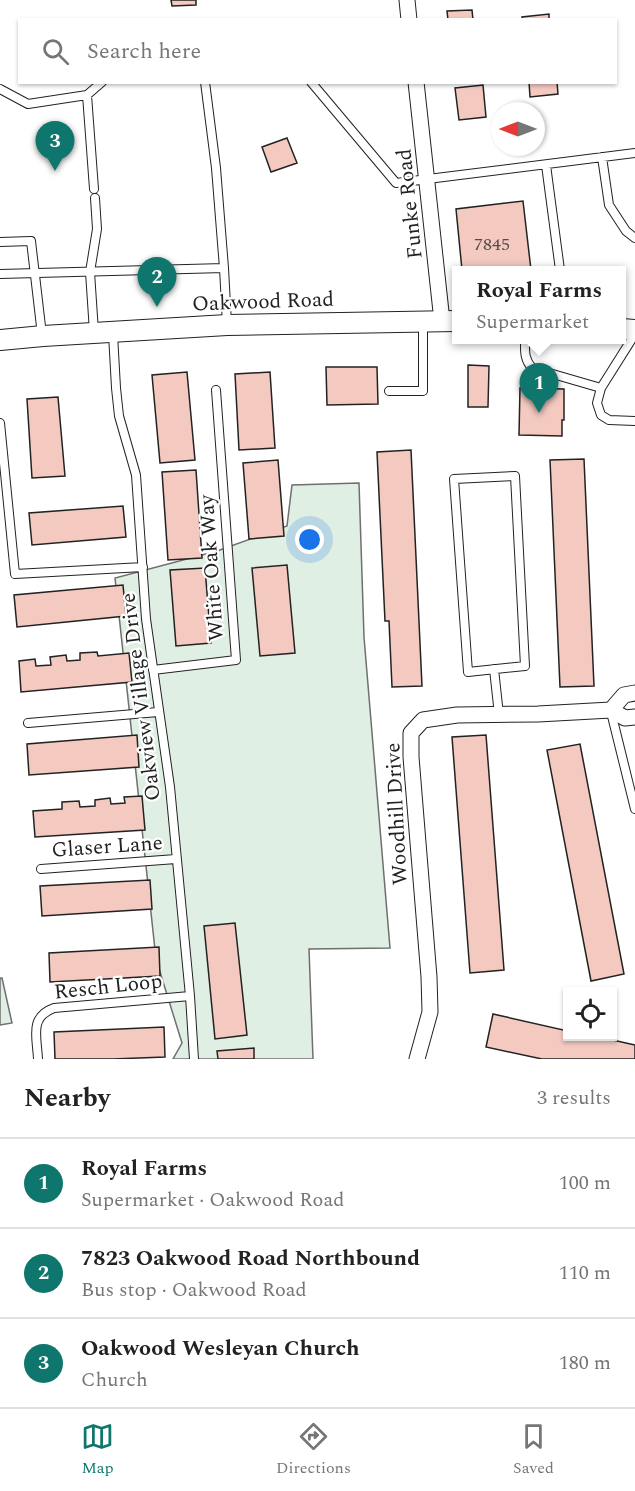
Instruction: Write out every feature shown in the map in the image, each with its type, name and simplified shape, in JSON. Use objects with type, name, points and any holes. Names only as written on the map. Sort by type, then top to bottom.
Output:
[{"type":"street","points":[[407,0],[409,18]]},
{"type":"street","name":"Funke Road","points":[[416,84],[428,180],[440,322]]},
{"type":"street","name":"Oakwood Road","points":[[0,340],[227,325],[440,322]]},
{"type":"street","points":[[611,710],[624,695],[635,693]]},
{"type":"street","name":"Woodhill Drive","points":[[417,1059],[430,1012],[411,733],[423,720],[457,715],[611,710],[625,718],[635,717]]},
{"type":"lane","points":[[0,89],[28,104],[87,95],[100,84]]},
{"type":"lane","points":[[205,84],[216,168],[227,325]]},
{"type":"lane","points":[[313,84],[396,183],[635,153]]},
{"type":"lane","name":"Oakview Village Drive","points":[[87,95],[97,229],[90,272],[116,388],[119,416],[136,475],[146,619],[170,787],[194,1059]]},
{"type":"lane","points":[[602,157],[609,205],[626,231],[635,238]]},
{"type":"lane","points":[[546,165],[559,266]]},
{"type":"lane","points":[[0,242],[31,242],[43,336]]},
{"type":"lane","points":[[0,274],[224,268]]},
{"type":"lane","points":[[389,391],[423,391],[440,322]]},
{"type":"lane","points":[[635,332],[601,388],[597,403],[601,415],[609,420],[635,421]]},
{"type":"lane","points":[[525,344],[527,363],[532,368],[601,388]]},
{"type":"lane","name":"White Oak Way","points":[[153,670],[236,660],[216,390]]},
{"type":"lane","points":[[0,423],[15,574],[143,567]]},
{"type":"lane","points":[[515,476],[525,666],[494,669],[468,672],[454,479],[515,476]]},
{"type":"lane","points":[[494,669],[500,715]]},
{"type":"lane","points":[[611,710],[635,809]]},
{"type":"lane","points":[[28,723],[158,712]]},
{"type":"lane","name":"Glaser Lane","points":[[41,868],[176,859]]},
{"type":"lane","name":"Resch Loop","points":[[38,1059],[36,1025],[45,1011],[54,1008],[190,996]]},
{"type":"green space","points":[[359,483],[364,637],[390,948],[309,949],[313,1059],[173,1059],[182,1043],[156,959],[115,578],[217,551],[287,526],[292,485]]},
{"type":"green space","points":[[0,978],[2,978],[12,1023],[0,1025]]},
{"type":"building","points":[[171,0],[196,0],[196,5],[172,6]]},
{"type":"building","points":[[472,10],[473,18],[448,18],[447,11]]},
{"type":"building","points":[[549,14],[549,18],[522,17]]},
{"type":"building","points":[[529,84],[557,84],[558,94],[530,97]]},
{"type":"building","points":[[483,85],[486,117],[459,120],[455,88]]},
{"type":"building","points":[[287,138],[297,163],[271,172],[262,147]]},
{"type":"building","points":[[523,201],[531,266],[462,266],[456,209]]},
{"type":"building","points":[[468,365],[489,366],[488,407],[468,407]]},
{"type":"building","points":[[326,367],[377,367],[378,404],[327,405]]},
{"type":"building","points":[[187,372],[195,460],[160,463],[152,375]]},
{"type":"building","points":[[270,372],[275,448],[239,450],[235,374]]},
{"type":"building","points":[[520,388],[564,389],[562,436],[519,435]]},
{"type":"building","points":[[58,397],[65,476],[32,478],[27,399]]},
{"type":"building","points":[[411,450],[422,686],[392,687],[389,621],[385,621],[377,452]]},
{"type":"building","points":[[584,459],[594,686],[560,687],[550,460]]},
{"type":"building","points":[[278,460],[284,536],[249,539],[243,463]]},
{"type":"building","points":[[196,470],[202,558],[168,560],[162,472]]},
{"type":"building","points":[[123,506],[126,537],[32,545],[29,513]]},
{"type":"building","points":[[287,565],[295,653],[260,656],[252,568]]},
{"type":"building","points":[[205,568],[211,643],[176,646],[170,570]]},
{"type":"building","points":[[123,585],[126,616],[17,627],[14,595]]},
{"type":"building","points":[[97,652],[98,656],[129,653],[132,682],[21,692],[19,661],[35,659],[36,666],[51,665],[50,657],[66,655],[67,661],[80,660],[80,653]]},
{"type":"building","points":[[137,735],[139,767],[29,775],[27,744]]},
{"type":"building","points":[[486,735],[504,970],[470,973],[452,737]]},
{"type":"building","points":[[580,744],[624,974],[591,981],[547,750]]},
{"type":"building","points":[[142,796],[145,830],[35,837],[33,811],[62,809],[62,802],[79,801],[80,807],[95,806],[95,800],[110,798],[111,804],[125,803],[124,797]]},
{"type":"building","points":[[150,880],[152,909],[42,916],[40,886]]},
{"type":"building","points":[[235,923],[247,1035],[215,1039],[204,926]]},
{"type":"building","points":[[159,947],[160,976],[50,982],[49,953]]},
{"type":"building","points":[[493,1014],[563,1030],[563,1041],[617,1041],[635,1045],[635,1059],[542,1059],[486,1047]]},
{"type":"building","points":[[164,1027],[165,1057],[55,1059],[54,1032]]},
{"type":"building","points":[[254,1048],[254,1059],[218,1059],[217,1051]]},
{"type":"place","name":"Oakwood Wesleyan Church","points":[[55,171]]},
{"type":"place","name":"7823 Oakwood Road Northbound","points":[[157,307]]},
{"type":"place","name":"Royal Farms","points":[[539,413]]}]
